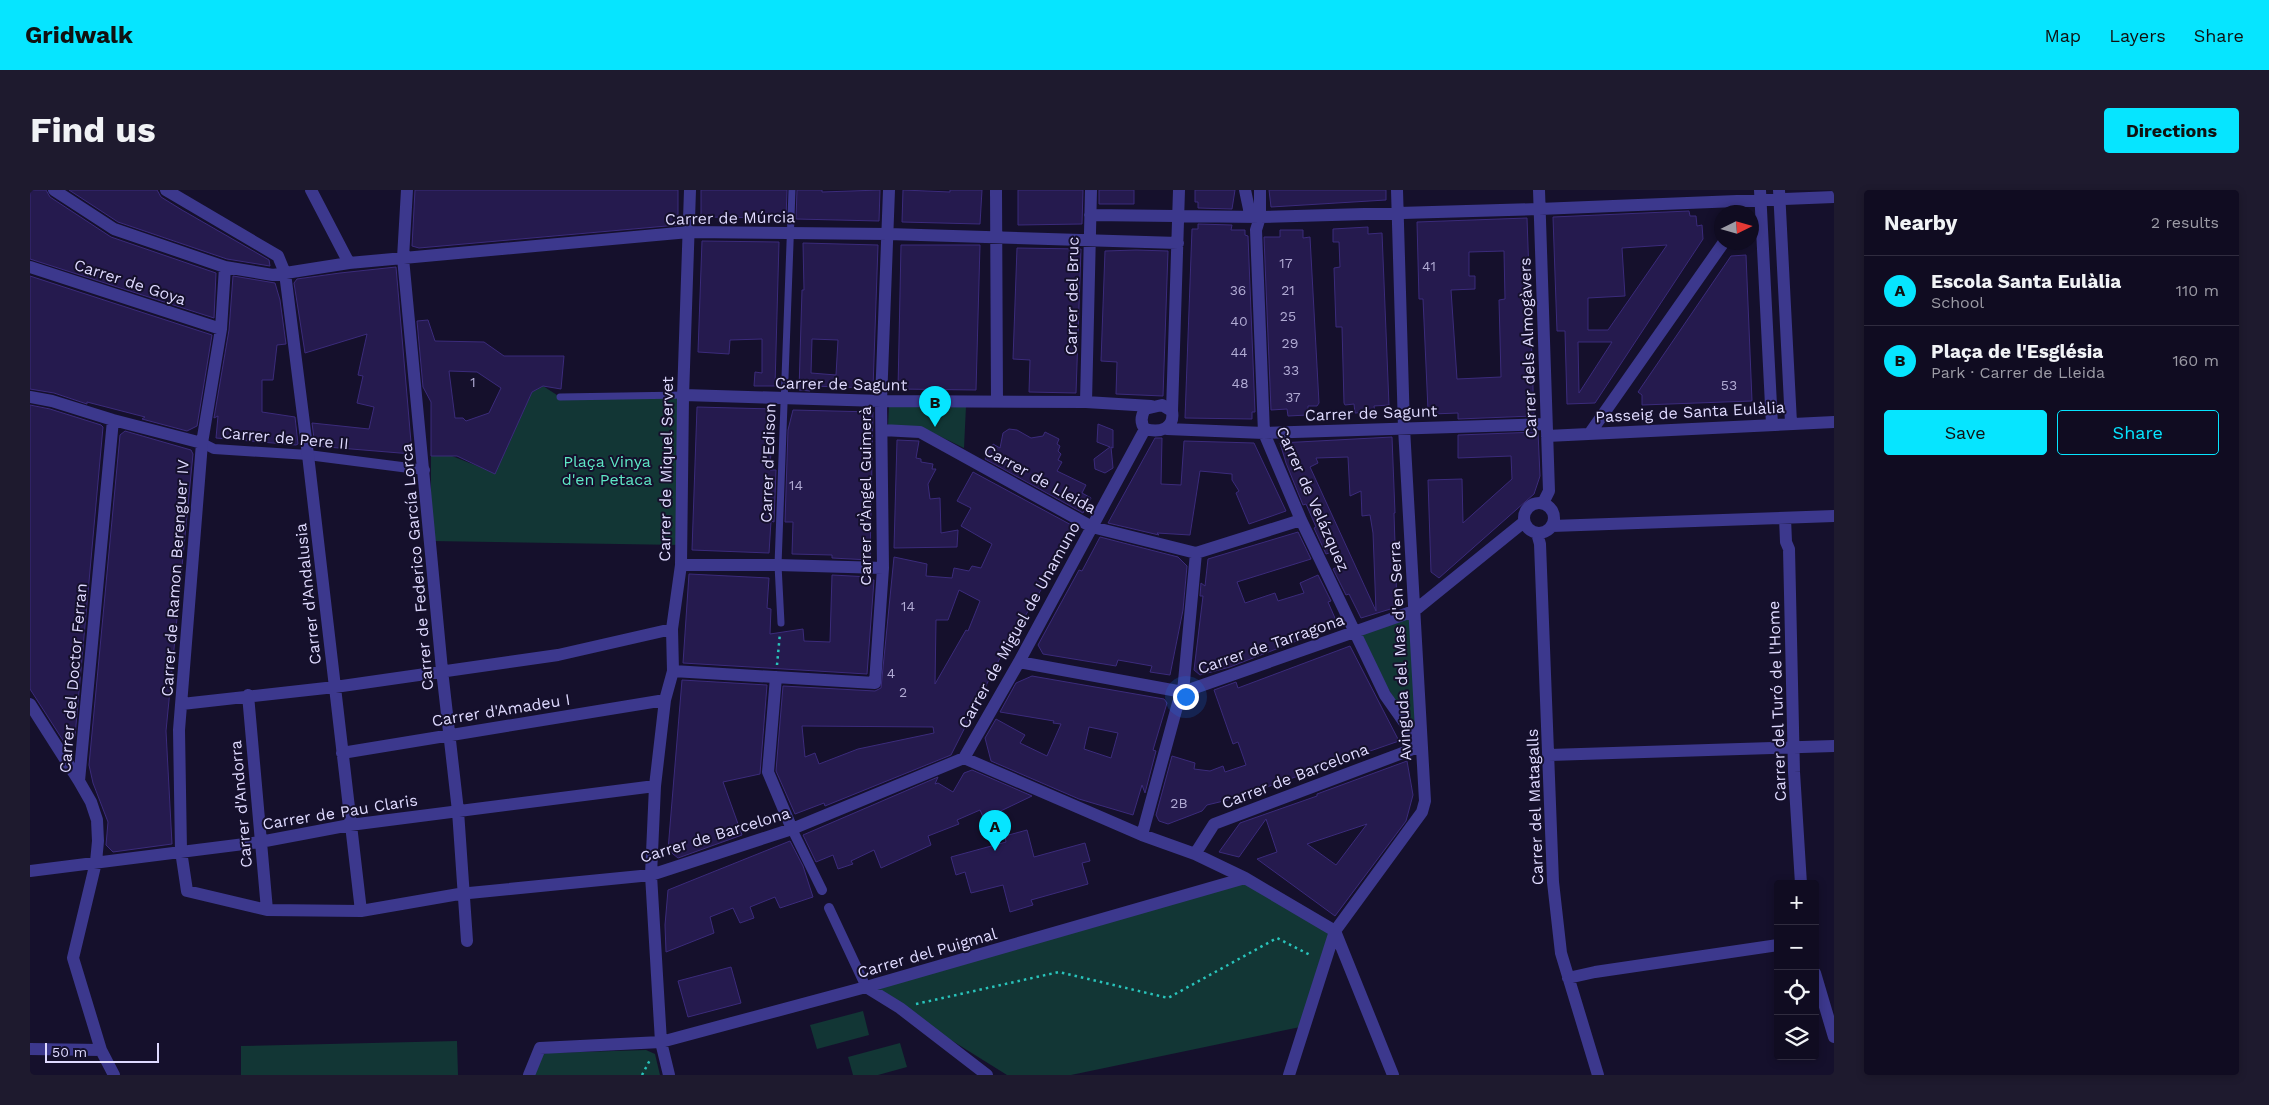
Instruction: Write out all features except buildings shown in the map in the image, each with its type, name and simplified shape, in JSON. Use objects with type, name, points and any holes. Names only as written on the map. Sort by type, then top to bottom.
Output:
[{"type":"street","name":"Carrer de Múrcia","points":[[54,190],[114,229],[226,267],[273,275],[349,263],[689,232],[995,236],[1178,243]]},
{"type":"street","points":[[166,190],[278,256],[284,273]]},
{"type":"street","points":[[311,190],[349,263]]},
{"type":"street","name":"Carrer de Federico García Lorca","points":[[407,190],[404,258],[442,670],[458,811],[467,941]]},
{"type":"street","name":"Carrer de Miquel Servet","points":[[669,1075],[661,1042],[651,874],[655,786],[665,700],[673,670],[672,629],[681,565],[690,190]]},
{"type":"street","name":"Carrer d'Àngel Guimerà","points":[[776,677],[875,683],[883,568],[881,401],[889,190]]},
{"type":"street","points":[[996,190],[997,401]]},
{"type":"street","name":"Carrer del Bruc","points":[[1086,402],[1091,190]]},
{"type":"street","points":[[1172,411],[1162,405],[1150,406],[1143,412],[1142,425],[1145,429],[1152,431],[1167,429],[1172,421],[1179,190]]},
{"type":"street","points":[[1245,190],[1249,209],[1260,217]]},
{"type":"street","name":"Carrer de Velázquez","points":[[1260,190],[1260,217],[1256,230],[1264,433],[1301,520],[1385,695],[1421,746]]},
{"type":"street","name":"Avinguda del Mas d'en Serra","points":[[1289,1075],[1335,931],[1422,812],[1425,801],[1404,428],[1397,190]]},
{"type":"street","name":"Carrer dels Almogàvers","points":[[1539,190],[1549,491],[1543,503]]},
{"type":"street","points":[[1090,215],[1260,217],[1539,209],[1758,198],[1779,195],[1834,197]]},
{"type":"street","points":[[1779,195],[1791,423]]},
{"type":"street","points":[[1758,198],[1772,424]]},
{"type":"street","points":[[1590,433],[1718,250]]},
{"type":"street","name":"Carrer de Goya","points":[[30,267],[221,328]]},
{"type":"street","name":"Carrer de Ramon Berenguer IV","points":[[187,892],[181,851],[179,730],[202,443],[221,328],[226,267]]},
{"type":"street","name":"Carrer d'Andalusia","points":[[284,273],[308,454],[361,911]]},
{"type":"street","name":"Carrer de Sagunt","points":[[684,395],[881,401],[1086,402],[1150,406]]},
{"type":"street","name":"Carrer de Pere II","points":[[30,397],[52,401],[214,448],[308,454],[425,470]]},
{"type":"street","name":"Carrer del Doctor Ferran","points":[[113,420],[79,781],[91,802],[97,820],[96,862],[73,958],[101,1050],[114,1075]]},
{"type":"street","name":"Passeig de Santa Eulàlia","points":[[1547,430],[1590,433],[1834,422]]},
{"type":"street","name":"Carrer de Sagunt","points":[[1167,429],[1264,433],[1404,428],[1547,430]]},
{"type":"street","name":"Carrer de Miguel de Unamuno","points":[[964,758],[1019,662],[1145,429]]},
{"type":"street","name":"Carrer de Lleida","points":[[882,430],[920,432],[1092,526],[1196,553]]},
{"type":"street","points":[[1552,526],[1554,521],[1553,511],[1543,503],[1535,503],[1525,511],[1524,522],[1529,529],[1537,533],[1542,533],[1552,526],[1834,516]]},
{"type":"street","name":"Carrer del Turó de l'Home","points":[[1785,518],[1786,542],[1789,549],[1794,772],[1800,880]]},
{"type":"street","points":[[1142,835],[1178,704],[1184,692],[1196,553],[1301,520]]},
{"type":"street","name":"Carrer de Tarragona","points":[[1019,662],[1184,692],[1414,611],[1524,522]]},
{"type":"street","name":"Carrer del Matagalls","points":[[1537,533],[1540,544],[1553,882],[1561,953],[1598,1075]]},
{"type":"street","points":[[681,565],[883,568]]},
{"type":"street","points":[[182,704],[248,695],[334,687],[442,670],[558,655],[672,629]]},
{"type":"street","points":[[673,670],[776,677],[768,772],[792,829],[822,890]]},
{"type":"street","name":"Carrer d'Andorra","points":[[248,695],[267,910]]},
{"type":"street","name":"Carrer d'Amadeu I","points":[[342,754],[665,700]]},
{"type":"street","points":[[30,704],[79,781]]},
{"type":"street","name":"Carrer de Barcelona","points":[[1195,854],[1214,824],[1421,746]]},
{"type":"street","points":[[1549,755],[1834,746]]},
{"type":"street","points":[[964,758],[1142,835],[1195,854],[1245,878],[1335,931],[1394,1075]]},
{"type":"street","name":"Carrer de Barcelona","points":[[187,892],[267,910],[361,911],[464,893],[651,874],[792,829],[964,758]]},
{"type":"street","name":"Carrer de Pau Claris","points":[[30,871],[260,842],[350,825],[655,786]]},
{"type":"street","name":"Carrer del Puigmal","points":[[529,1075],[540,1048],[661,1042],[866,987],[1245,878]]},
{"type":"street","points":[[829,908],[866,987],[900,1008],[987,1075]]},
{"type":"street","points":[[1568,978],[1595,972],[1774,946]]},
{"type":"street","points":[[1819,986],[1834,1037]]},
{"type":"street","points":[[30,1049],[101,1050]]},
{"type":"lane","name":"Carrer d'Edison","points":[[781,623],[778,565],[792,190]]},
{"type":"lane","name":"Carrer de Sagunt","points":[[560,397],[684,395]]},
{"type":"path","points":[[776,677],[781,623]]},
{"type":"path","points":[[900,1008],[1059,972],[1168,998],[1276,938],[1324,963]]},
{"type":"green space","name":"Plaça Vinya d'en Petaca","points":[[543,386],[560,397],[683,397],[681,545],[431,541],[431,456],[452,456],[495,473],[532,392]]},
{"type":"green space","points":[[889,406],[966,406],[964,448],[923,428],[888,426]]},
{"type":"green space","points":[[1414,611],[1421,746],[1356,632]]},
{"type":"green space","points":[[1245,878],[1335,931],[1305,1026],[1071,1075],[1007,1075],[866,987]]},
{"type":"green space","points":[[863,1011],[869,1035],[817,1049],[810,1025]]},
{"type":"green space","points":[[457,1041],[458,1075],[241,1075],[241,1046]]},
{"type":"green space","points":[[900,1043],[907,1067],[878,1075],[853,1075],[848,1057]]},
{"type":"green space","points":[[646,1050],[655,1054],[660,1075],[535,1075],[543,1054]]},
{"type":"place","name":"Plaça de l'Església","points":[[935,427]]},
{"type":"place","name":"Escola Santa Eulàlia","points":[[995,851]]}]
